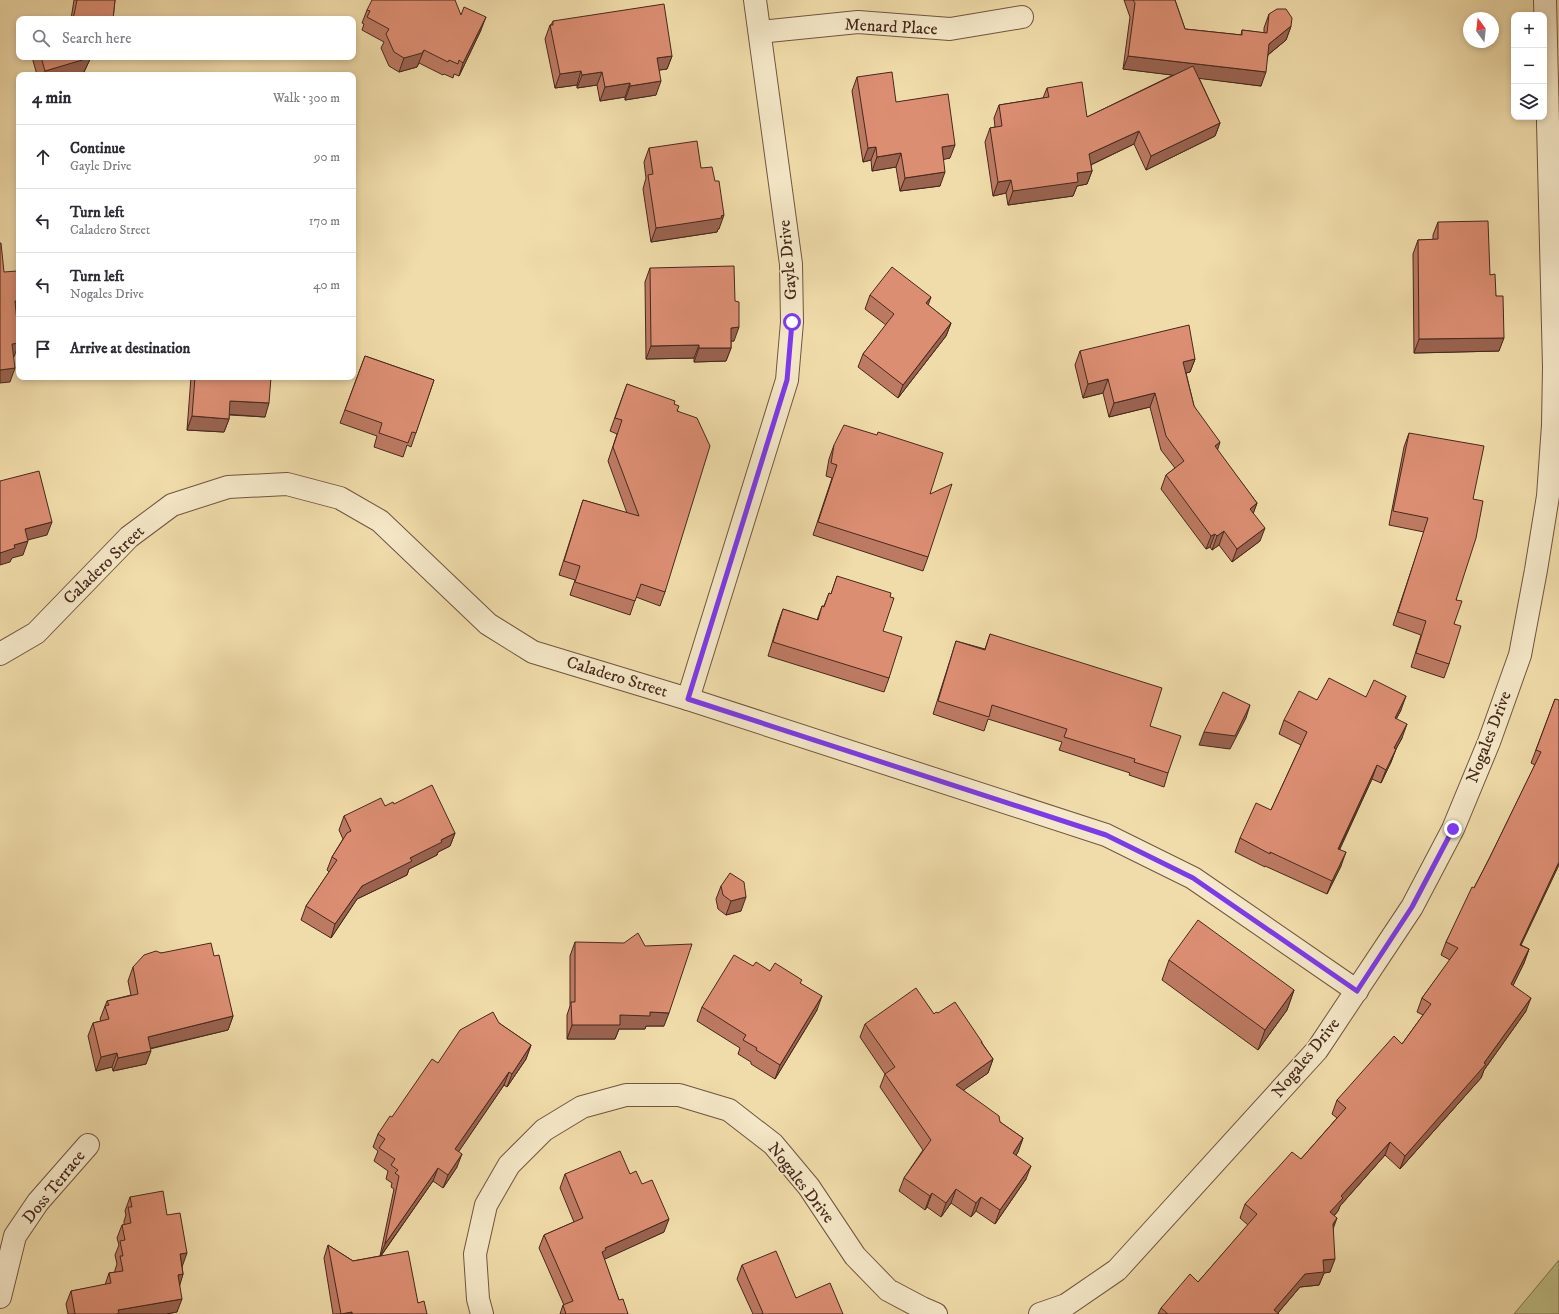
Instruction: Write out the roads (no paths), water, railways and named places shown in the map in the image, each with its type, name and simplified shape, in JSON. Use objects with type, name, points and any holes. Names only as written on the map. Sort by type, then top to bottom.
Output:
[{"type":"street","name":"Gayle Drive","points":[[688,699],[787,380],[792,322],[791,264],[755,0]]},
{"type":"street","name":"Nogales Drive","points":[[1040,1314],[1066,1305],[1116,1270],[1317,1050],[1412,907],[1453,829],[1489,742],[1520,655],[1548,496],[1553,425],[1554,367],[1545,0]]},
{"type":"street","name":"Menard Place","points":[[760,32],[858,22],[950,29],[1022,17]]},
{"type":"street","name":"Caladero Street","points":[[0,654],[36,633],[128,537],[172,505],[228,487],[287,484],[340,498],[380,521],[488,624],[533,652],[688,699],[1106,835],[1193,878],[1357,991]]},
{"type":"street","name":"Nogales Drive","points":[[482,1314],[478,1299],[476,1254],[486,1205],[509,1165],[544,1130],[582,1107],[626,1095],[679,1095],[728,1110],[773,1144],[809,1187],[855,1256],[888,1290],[936,1314]]},
{"type":"street","name":"Doss Terrace","points":[[0,1297],[15,1236],[38,1202],[88,1145]]}]
